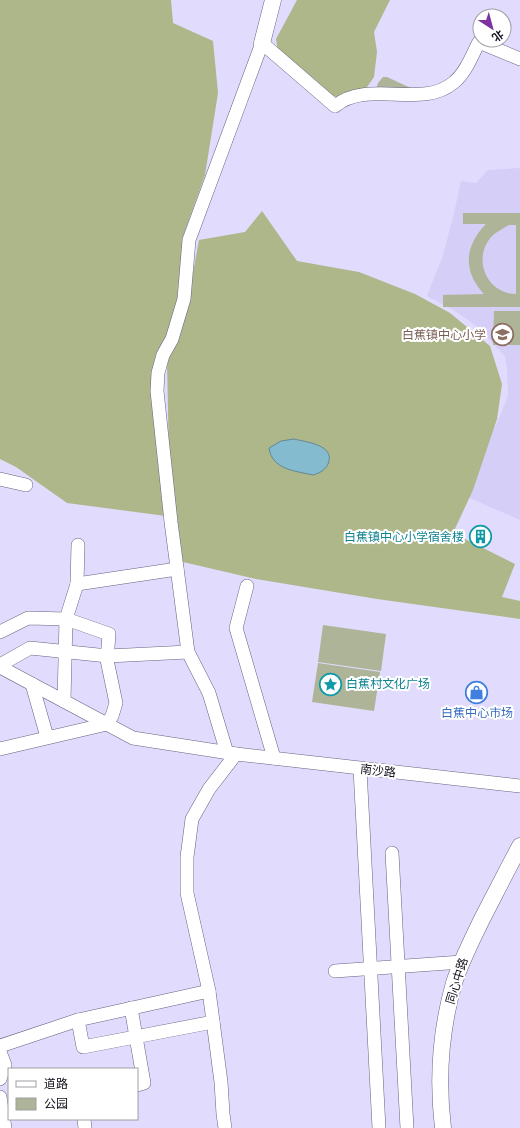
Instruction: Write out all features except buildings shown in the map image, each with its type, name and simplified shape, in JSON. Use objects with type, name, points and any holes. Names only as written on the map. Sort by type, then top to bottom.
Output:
[{"type":"street","points":[[225,1128],[221,1082],[208,991],[187,893],[186,857],[192,819],[232,753],[209,693],[188,652],[157,391],[158,373],[163,355],[172,339],[184,299],[189,240],[262,43],[273,0]]},
{"type":"street","points":[[262,43],[335,106],[346,99],[362,94],[425,94],[440,90],[453,84],[459,77],[479,42],[520,58]]},
{"type":"street","points":[[0,479],[26,485]]},
{"type":"street","points":[[64,701],[66,619],[78,584],[78,545]]},
{"type":"street","points":[[78,584],[177,569]]},
{"type":"street","points":[[247,586],[236,628],[274,758]]},
{"type":"street","points":[[0,632],[28,618],[66,619],[109,634],[107,660],[116,703],[112,716],[107,724],[0,749]]},
{"type":"street","points":[[0,666],[30,648],[108,656],[188,652]]},
{"type":"street","name":"南沙路","points":[[0,666],[134,738],[232,753],[360,769],[520,786]]},
{"type":"street","points":[[32,684],[47,737]]},
{"type":"street","points":[[360,769],[380,1128]]},
{"type":"street","name":"同心中路","points":[[443,1128],[440,1098],[440,1063],[454,982],[467,949],[520,846]]},
{"type":"street","points":[[392,853],[407,1128]]},
{"type":"street","points":[[335,972],[462,962]]},
{"type":"street","points":[[0,1046],[78,1020],[208,991]]},
{"type":"street","points":[[131,1008],[144,1083],[138,1085]]},
{"type":"street","points":[[78,1020],[83,1047],[213,1022]]},
{"type":"street","points":[[0,1052],[5,1066],[0,1079]]},
{"type":"street","points":[[0,1097],[4,1128]]},
{"type":"shaded area","name":"白蕉镇中心小学","points":[[520,168],[520,520],[447,488],[472,467],[498,421],[508,396],[507,368],[505,356],[475,325],[452,309],[427,296],[442,258],[461,181],[476,183],[488,170]]},
{"type":"green space","points":[[0,0],[171,0],[173,23],[213,41],[218,93],[205,175],[182,239],[182,286],[172,331],[160,347],[153,415],[166,516],[67,503],[16,467],[0,459]]},
{"type":"green space","points":[[297,0],[390,0],[374,32],[377,52],[374,77],[365,90],[342,98],[329,95],[278,52],[276,39]]},
{"type":"green space","points":[[383,77],[387,77],[413,89],[376,90],[378,83]]},
{"type":"green space","points":[[262,211],[297,261],[359,272],[415,294],[450,313],[490,346],[502,384],[497,419],[473,490],[453,533],[515,564],[502,597],[520,601],[520,619],[377,599],[256,579],[183,562],[169,459],[167,360],[186,311],[199,240],[245,232]]},
{"type":"green space","points":[[463,213],[520,213],[520,307],[443,307],[443,295],[484,294],[472,277],[469,259],[473,241],[486,224],[463,224]],"holes":[[[509,225],[516,225],[516,294],[497,288],[490,282],[483,265],[485,246],[491,237]]]},
{"type":"green space","points":[[494,311],[520,311],[520,345],[493,345]]},
{"type":"green space","points":[[323,625],[386,634],[381,671],[318,662]]},
{"type":"green space","points":[[318,663],[380,672],[374,711],[312,702]]},
{"type":"water","points":[[294,439],[312,443],[328,452],[328,464],[325,468],[313,475],[286,468],[275,461],[269,448],[281,441]]},
{"type":"place","name":"白蕉镇中心小学","points":[[502,335]]},
{"type":"place","name":"白蕉镇中心小学宿舍楼","points":[[480,537]]},
{"type":"place","name":"白蕉村文化广场","points":[[330,684]]},
{"type":"place","name":"白蕉中心市场","points":[[477,692]]}]
